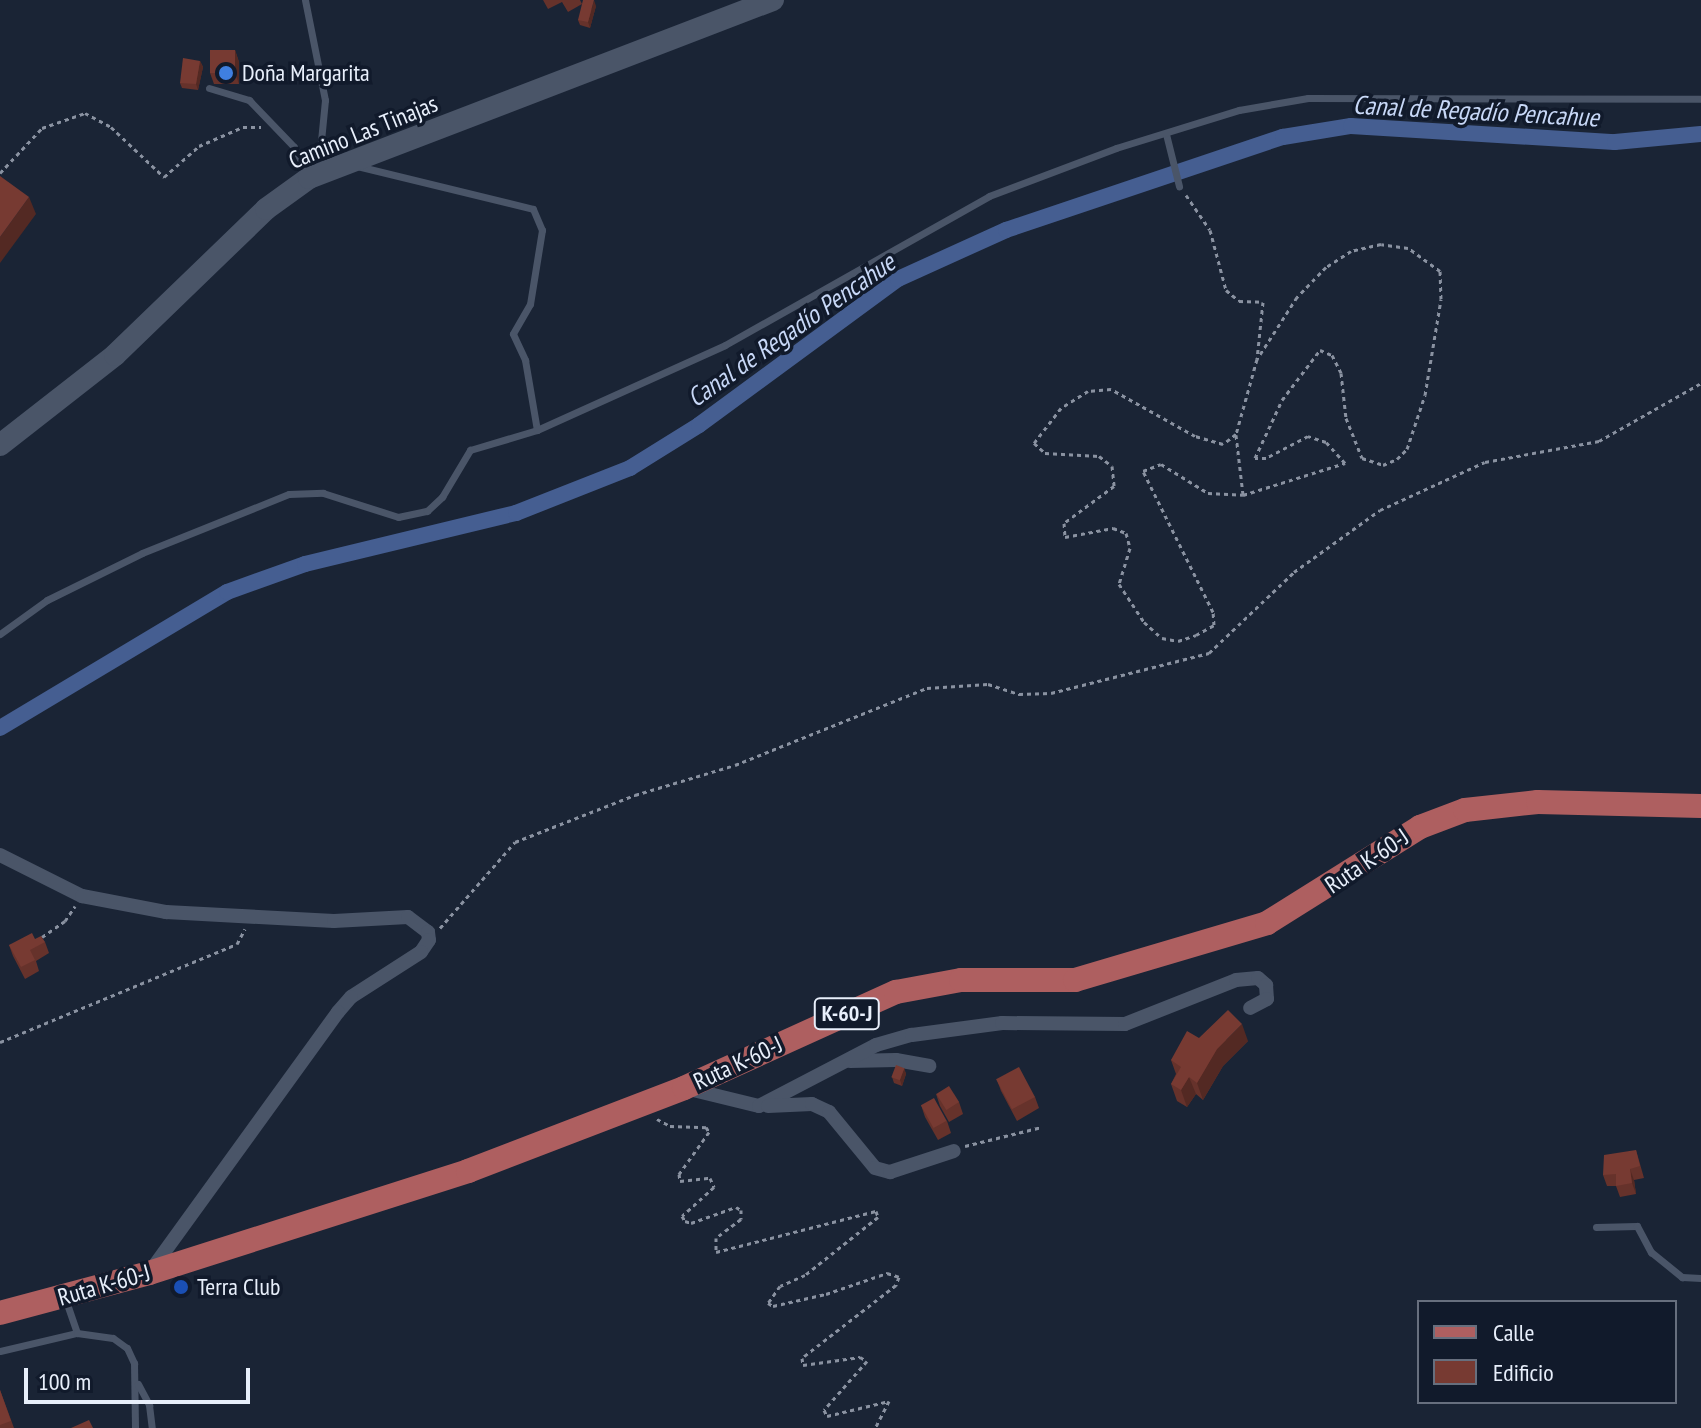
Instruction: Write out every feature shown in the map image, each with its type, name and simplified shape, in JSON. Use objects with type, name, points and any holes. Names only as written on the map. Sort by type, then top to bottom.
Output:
[{"type":"main road","name":"Ruta K-60-J","points":[[0,1313],[149,1273],[468,1171],[684,1088],[896,992],[961,980],[1075,980],[1267,923],[1420,827],[1465,810],[1538,802],[1701,806]]},
{"type":"street","name":"Camino Las Tinajas","points":[[0,445],[115,355],[266,209],[313,177],[351,165],[773,0]]},
{"type":"street","points":[[0,855],[82,896],[166,912],[251,919],[408,917],[424,926],[429,940],[407,963],[351,997],[338,1012],[149,1273]]},
{"type":"street","points":[[759,1106],[876,1045],[957,1027],[1125,1024],[1236,980],[1258,978],[1266,985],[1267,999],[1250,1008]]},
{"type":"street","points":[[846,1061],[896,1060],[929,1066]]},
{"type":"street","points":[[684,1088],[759,1106],[812,1104],[829,1112],[875,1168],[890,1172],[954,1151]]},
{"type":"lane","points":[[305,0],[325,100],[325,132],[313,177]]},
{"type":"lane","points":[[209,88],[249,100],[294,147],[313,177]]},
{"type":"lane","points":[[0,634],[47,600],[142,553],[289,494],[323,493],[398,517],[427,511],[442,497],[470,450],[537,430],[725,345],[989,196],[1239,110],[1308,98],[1701,99]]},
{"type":"lane","points":[[1166,134],[1179,186]]},
{"type":"lane","points":[[351,165],[533,209],[542,230],[530,304],[513,334],[525,360],[537,430]]},
{"type":"lane","points":[[1596,1227],[1637,1226],[1651,1252],[1682,1277],[1701,1278]]},
{"type":"lane","points":[[65,1298],[77,1333]]},
{"type":"lane","points":[[0,1351],[77,1333],[105,1336],[127,1348],[137,1382],[149,1405],[152,1428]]},
{"type":"lane","points":[[135,1428],[137,1382]]},
{"type":"path","points":[[0,173],[42,128],[85,113],[111,127],[164,177],[199,146],[243,127],[277,127]]},
{"type":"path","points":[[1179,186],[1210,230],[1226,290],[1239,301],[1263,302],[1257,359],[1236,434],[1243,495]]},
{"type":"path","points":[[1236,434],[1223,444],[1195,436],[1111,389],[1088,391],[1061,408],[1034,443],[1045,453],[1099,456],[1112,466],[1114,486],[1064,523],[1065,537],[1113,528],[1126,533],[1130,548],[1119,584],[1144,622],[1170,640],[1178,641],[1214,625],[1213,612],[1143,471],[1161,464],[1208,493],[1243,495],[1345,463],[1326,442],[1308,436],[1266,458],[1255,458],[1282,400],[1320,350],[1332,355],[1341,373],[1346,418],[1362,458],[1383,465],[1407,449],[1425,395],[1441,299],[1440,271],[1408,248],[1381,244],[1351,251],[1297,297],[1257,359]]},
{"type":"path","points":[[429,940],[515,842],[635,795],[735,765],[927,688],[988,684],[1019,694],[1051,693],[1189,662],[1209,653],[1294,572],[1380,510],[1485,462],[1599,441],[1701,383]]},
{"type":"path","points":[[42,937],[65,921],[82,896]]},
{"type":"path","points":[[0,1042],[237,944],[251,919]]},
{"type":"path","points":[[636,1107],[670,1126],[706,1127],[709,1132],[679,1174],[680,1181],[710,1178],[714,1187],[682,1216],[685,1221],[691,1223],[736,1207],[741,1210],[741,1219],[716,1238],[716,1252],[876,1211],[878,1217],[805,1275],[780,1286],[768,1303],[826,1294],[887,1273],[899,1277],[802,1358],[803,1365],[860,1357],[867,1361],[824,1410],[827,1416],[889,1401],[875,1428]]},
{"type":"path","points":[[954,1151],[981,1139],[1042,1127]]},
{"type":"building","points":[[583,0],[594,0],[588,22],[578,20]]},
{"type":"building","points":[[210,50],[235,50],[235,73],[210,73]]},
{"type":"building","points":[[183,58],[200,61],[196,84],[180,83]]},
{"type":"building","points":[[0,176],[29,197],[0,237]]},
{"type":"building","points":[[32,933],[35,939],[41,936],[45,942],[30,950],[35,960],[21,967],[9,945]]},
{"type":"building","points":[[1228,1010],[1242,1024],[1217,1049],[1197,1083],[1189,1077],[1181,1090],[1171,1084],[1181,1067],[1171,1060],[1187,1031],[1199,1038]]},
{"type":"building","points":[[896,1065],[904,1068],[900,1080],[891,1077]]},
{"type":"building","points":[[1019,1067],[1035,1097],[1012,1109],[996,1079]]},
{"type":"building","points":[[949,1086],[959,1102],[946,1110],[936,1094]]},
{"type":"building","points":[[934,1098],[947,1121],[933,1128],[921,1105]]},
{"type":"building","points":[[1636,1150],[1640,1166],[1630,1169],[1632,1183],[1616,1186],[1616,1174],[1603,1175],[1604,1155]]},
{"type":"building","points":[[0,1390],[11,1421],[0,1425]]},
{"type":"building","points":[[89,1420],[93,1428],[71,1428]]},
{"type":"waterway","name":"Canal de Regadío Pencahue","points":[[0,728],[227,592],[305,564],[516,513],[630,468],[699,425],[898,279],[1006,230],[1283,137],[1351,126],[1615,142],[1701,134]]},
{"type":"place","name":"Doña Margarita","points":[[226,73]]},
{"type":"place","name":"Terra Club","points":[[181,1287]]}]
